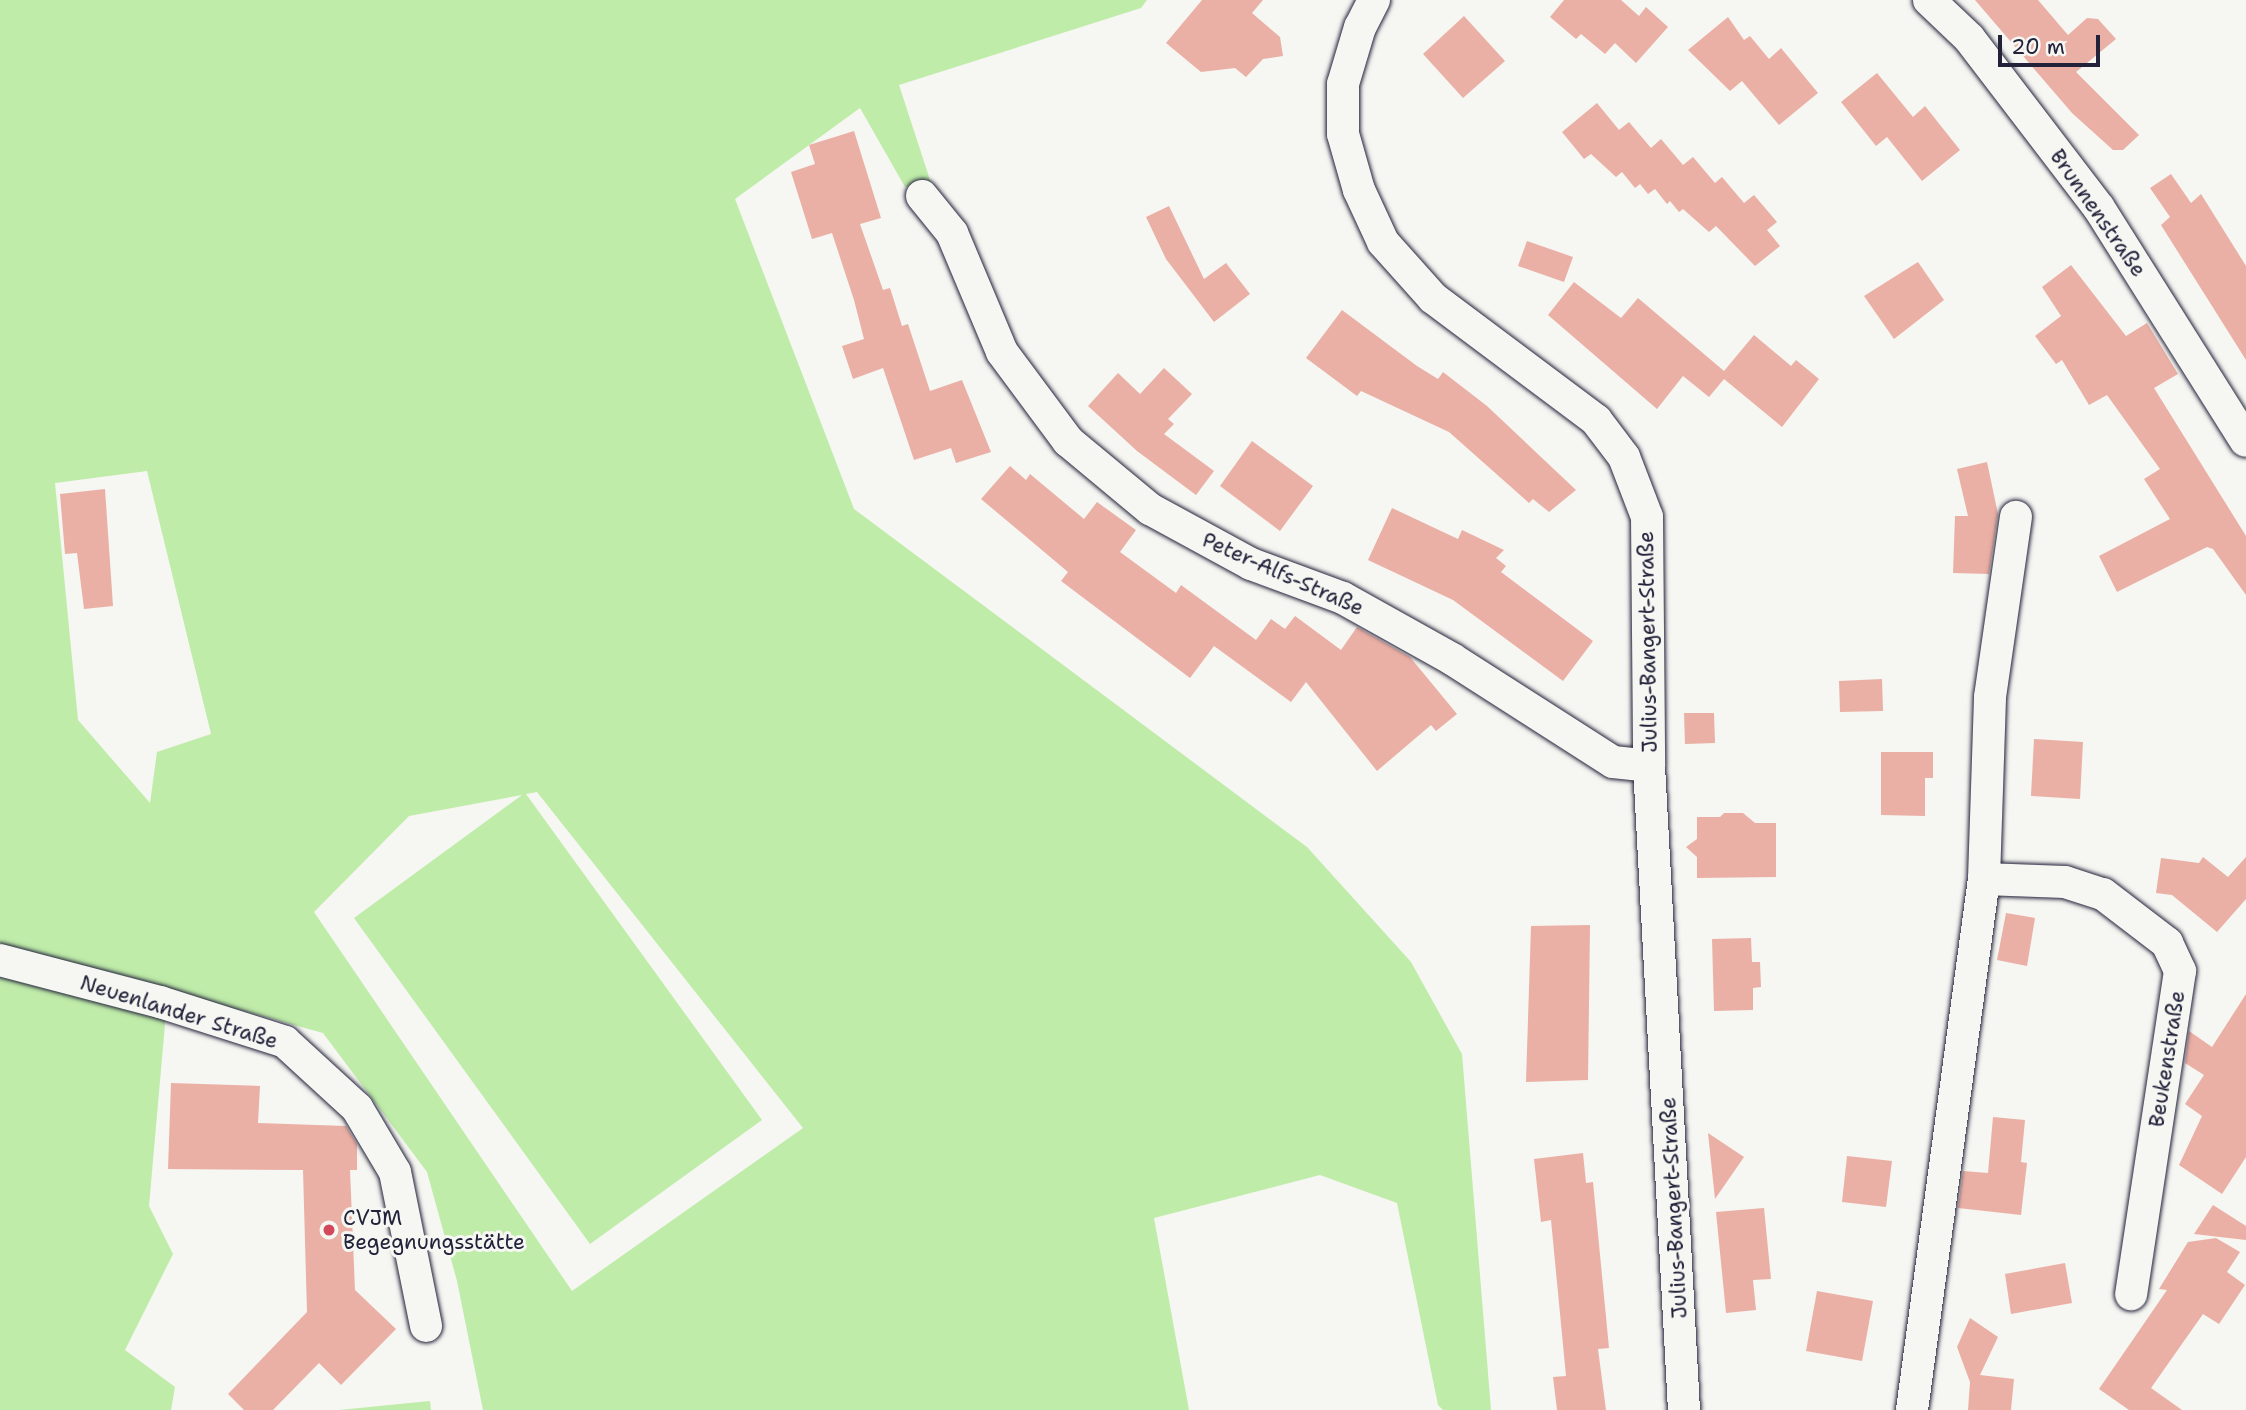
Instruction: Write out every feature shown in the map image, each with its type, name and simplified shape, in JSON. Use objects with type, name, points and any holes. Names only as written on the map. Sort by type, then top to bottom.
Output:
[{"type":"street","name":"Julius-Bangert-Straße","points":[[1374,0],[1360,27],[1343,84],[1343,134],[1359,190],[1383,242],[1433,298],[1596,420],[1624,457],[1647,517],[1649,766],[1684,1410]]},
{"type":"street","name":"Brunnenstraße","points":[[1929,0],[1969,38],[2099,208],[2246,442]]},
{"type":"street","name":"Peter-Alfs-Straße","points":[[922,196],[952,233],[1002,352],[1068,441],[1150,509],[1251,564],[1343,598],[1452,659],[1613,762],[1649,766]]},
{"type":"street","points":[[1913,1410],[1984,879],[1990,697],[2016,517]]},
{"type":"street","name":"Beukenstraße","points":[[1984,879],[2065,882],[2103,894],[2167,943],[2180,971],[2131,1294]]},
{"type":"street","name":"Neuenlander Straße","points":[[0,960],[160,1002],[285,1042],[357,1108],[396,1172],[426,1326]]},
{"type":"green space","points":[[0,0],[1147,0],[1141,8],[899,85],[931,183],[905,187],[860,108],[735,199],[854,509],[1307,847],[1411,962],[1462,1054],[1491,1410],[1443,1410],[1438,1405],[1397,1203],[1320,1175],[1154,1218],[1189,1410],[483,1410],[457,1281],[427,1172],[323,1033],[168,990],[149,1206],[173,1254],[125,1350],[175,1387],[171,1410],[0,1410]],"holes":[[[147,471],[211,734],[157,752],[150,803],[78,720],[55,483]],[[537,792],[803,1128],[572,1291],[314,912],[409,816],[522,795],[354,918],[590,1244],[762,1120],[526,794]]]},
{"type":"green space","points":[[430,1401],[431,1410],[339,1410]]},
{"type":"building","points":[[1202,0],[1263,0],[1252,13],[1280,37],[1283,56],[1263,59],[1246,77],[1235,68],[1201,72],[1166,43]]},
{"type":"building","points":[[1564,0],[1621,0],[1639,16],[1646,7],[1668,27],[1636,63],[1615,43],[1605,54],[1581,34],[1576,39],[1550,17]]},
{"type":"building","points":[[1975,0],[2038,0],[2068,35],[2087,18],[2098,19],[2116,39],[2076,72],[2139,135],[2123,150],[2113,150],[2072,113]]},
{"type":"building","points":[[1464,16],[1505,61],[1463,98],[1423,54]]},
{"type":"building","points":[[1728,17],[1744,40],[1750,36],[1769,59],[1781,48],[1818,93],[1779,125],[1742,81],[1730,91],[1688,50]]},
{"type":"building","points":[[1877,73],[1913,117],[1925,106],[1960,150],[1922,181],[1887,137],[1876,146],[1841,102]]},
{"type":"building","points":[[1597,103],[1619,130],[1629,122],[1651,148],[1661,139],[1683,165],[1693,157],[1715,183],[1722,177],[1744,203],[1754,195],[1777,222],[1767,230],[1780,246],[1755,266],[1716,226],[1709,232],[1683,209],[1679,212],[1670,201],[1667,204],[1655,189],[1648,194],[1640,184],[1635,188],[1622,172],[1616,177],[1591,154],[1584,159],[1562,132]]},
{"type":"building","points":[[854,131],[881,218],[860,224],[883,290],[890,288],[902,326],[908,324],[930,391],[962,380],[991,452],[956,463],[951,448],[914,460],[883,368],[853,379],[842,346],[864,339],[854,300],[832,233],[812,239],[791,172],[815,164],[809,145]]},
{"type":"building","points":[[2171,174],[2191,203],[2201,194],[2246,266],[2246,360],[2161,225],[2170,217],[2150,188]]},
{"type":"building","points":[[1169,206],[1204,279],[1226,263],[1250,294],[1214,322],[1166,259],[1146,217]]},
{"type":"building","points":[[1527,241],[1573,257],[1564,282],[1518,266]]},
{"type":"building","points":[[1918,262],[1944,300],[1894,339],[1864,296]]},
{"type":"building","points":[[2071,265],[2126,336],[2147,323],[2178,374],[2154,388],[2246,536],[2246,595],[2213,549],[2207,547],[2117,592],[2099,556],[2170,519],[2144,479],[2160,469],[2107,395],[2089,405],[2062,360],[2056,364],[2035,336],[2061,316],[2042,287]]},
{"type":"building","points":[[1574,282],[1621,318],[1638,298],[1724,371],[1754,335],[1791,366],[1796,360],[1819,379],[1782,427],[1724,379],[1709,397],[1683,376],[1657,409],[1548,315]]},
{"type":"building","points":[[1342,310],[1438,379],[1443,372],[1487,406],[1576,490],[1549,512],[1533,499],[1529,503],[1449,432],[1361,391],[1357,396],[1306,358]]},
{"type":"building","points":[[1164,368],[1192,394],[1168,419],[1174,424],[1164,434],[1214,471],[1196,495],[1137,451],[1088,406],[1118,373],[1140,394]]},
{"type":"building","points":[[1252,441],[1313,486],[1280,531],[1220,486]]},
{"type":"building","points":[[1987,462],[1998,514],[1989,574],[1953,573],[1955,516],[1968,516],[1957,469]]},
{"type":"building","points":[[1010,466],[1026,480],[1030,474],[1084,519],[1097,502],[1136,530],[1120,552],[1176,593],[1181,585],[1256,640],[1271,619],[1285,629],[1295,616],[1341,650],[1357,627],[1410,657],[1457,714],[1436,731],[1431,725],[1377,771],[1306,682],[1291,702],[1214,646],[1190,678],[1061,581],[1068,572],[981,499]]},
{"type":"building","points":[[105,489],[113,606],[84,609],[77,553],[65,554],[60,494]]},
{"type":"building","points":[[1392,508],[1458,539],[1462,530],[1504,550],[1496,558],[1506,566],[1501,572],[1593,641],[1563,681],[1453,600],[1368,560]]},
{"type":"building","points":[[1882,679],[1883,711],[1840,712],[1839,681]]},
{"type":"building","points":[[1684,713],[1714,713],[1715,743],[1685,744]]},
{"type":"building","points":[[2034,739],[2083,742],[2080,799],[2031,796]]},
{"type":"building","points":[[1881,752],[1933,752],[1933,778],[1925,778],[1925,816],[1881,815]]},
{"type":"building","points":[[1724,813],[1743,813],[1755,823],[1776,823],[1776,877],[1697,878],[1697,857],[1686,847],[1697,839],[1697,817],[1720,817]]},
{"type":"building","points":[[2203,857],[2228,877],[2246,857],[2246,899],[2217,932],[2172,895],[2156,893],[2161,858],[2199,863]]},
{"type":"building","points":[[2006,913],[2035,918],[2027,966],[1997,960]]},
{"type":"building","points":[[1590,925],[1588,1080],[1526,1082],[1531,926]]},
{"type":"building","points":[[1751,938],[1752,962],[1760,962],[1761,987],[1753,988],[1753,1010],[1714,1011],[1712,939]]},
{"type":"building","points":[[2246,994],[2246,1157],[2222,1194],[2179,1165],[2202,1116],[2185,1104],[2204,1075],[2185,1063],[2189,1031],[2212,1047]]},
{"type":"building","name":"CVJM Begegnungsstätte","points":[[171,1083],[260,1086],[258,1123],[346,1126],[357,1144],[357,1170],[350,1170],[355,1290],[396,1329],[341,1385],[319,1363],[273,1410],[244,1410],[228,1394],[307,1312],[303,1170],[168,1169]]},
{"type":"building","points":[[1993,1117],[2025,1120],[2021,1162],[2027,1163],[2021,1215],[1958,1208],[1963,1171],[1988,1173]]},
{"type":"building","points":[[1708,1133],[1744,1157],[1715,1199]]},
{"type":"building","points":[[1583,1153],[1586,1183],[1593,1182],[1609,1348],[1598,1349],[1606,1410],[1557,1410],[1553,1377],[1566,1376],[1551,1220],[1541,1222],[1534,1159]]},
{"type":"building","points":[[1847,1156],[1892,1161],[1886,1207],[1842,1202]]},
{"type":"building","points":[[2213,1205],[2246,1226],[2246,1240],[2194,1234]]},
{"type":"building","points":[[1764,1208],[1771,1279],[1753,1280],[1756,1310],[1726,1313],[1716,1212]]},
{"type":"building","points":[[2216,1238],[2240,1252],[2227,1272],[2245,1285],[2219,1324],[2203,1314],[2151,1388],[2182,1410],[2129,1410],[2099,1389],[2167,1290],[2159,1289],[2188,1242]]},
{"type":"building","points":[[2065,1263],[2072,1303],[2011,1314],[2005,1274]]},
{"type":"building","points":[[1817,1291],[1873,1301],[1862,1361],[1806,1351]]},
{"type":"building","points":[[1970,1318],[1998,1337],[1980,1375],[2014,1379],[2011,1410],[1968,1410],[1970,1382],[1957,1347]]},
{"type":"place","name":"CVJM Begegnungsstätte","points":[[329,1230]]}]
